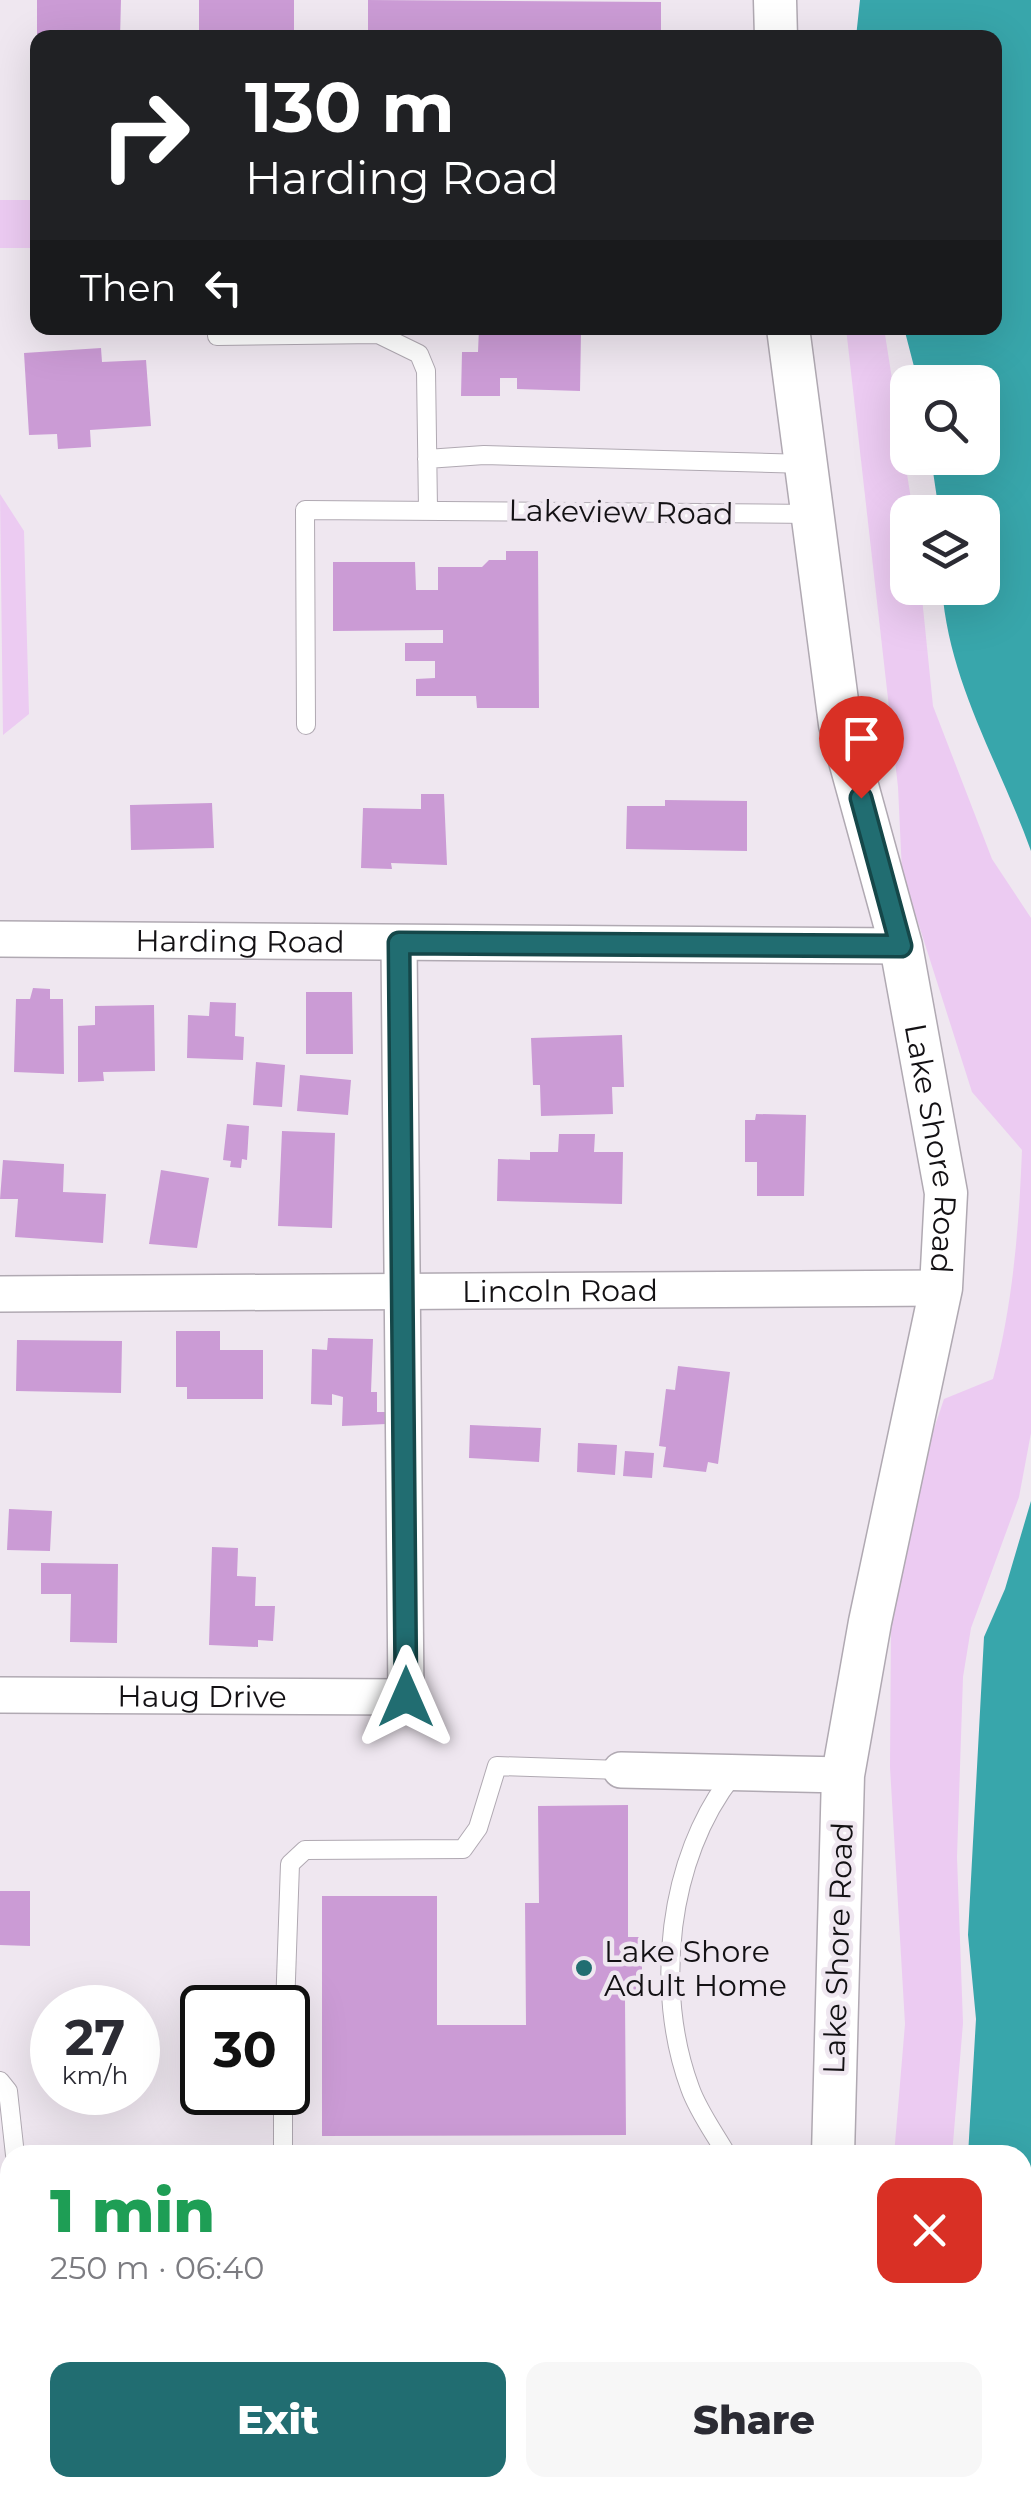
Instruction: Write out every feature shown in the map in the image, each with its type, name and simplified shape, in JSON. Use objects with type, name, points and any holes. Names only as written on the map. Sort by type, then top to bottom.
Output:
[{"type":"street","points":[[776,0],[776,30]]},
{"type":"street","name":"Lake Shore Road","points":[[789,335],[840,724],[901,946],[946,1193],[941,1288],[870,1622],[843,1775],[833,2145]]},
{"type":"street","name":"Harding Road","points":[[0,939],[901,946]]},
{"type":"street","points":[[399,943],[406,1293]]},
{"type":"street","name":"Lincoln Road","points":[[0,1294],[941,1288]]},
{"type":"street","name":"Haug Drive","points":[[0,1695],[406,1697],[406,1293]]},
{"type":"street","points":[[621,1770],[843,1775]]},
{"type":"lane","points":[[217,336],[298,335]]},
{"type":"lane","points":[[380,335],[418,354],[426,371],[428,508]]},
{"type":"lane","name":"Lakeview Road","points":[[427,459],[484,455],[808,464]]},
{"type":"lane","name":"Lakeview Road","points":[[306,725],[305,510],[814,514]]},
{"type":"lane","points":[[286,1985],[290,1864],[296,1855],[305,1850],[463,1849],[478,1828],[497,1766],[621,1770]]},
{"type":"lane","points":[[721,2145],[691,2092],[674,2032],[670,1973],[686,1873],[718,1794],[733,1775]]},
{"type":"lane","points":[[0,2081],[8,2092],[15,2145]]},
{"type":"lane","points":[[283,2115],[283,2145]]},
{"type":"shaded area","points":[[0,200],[30,200],[30,248],[0,248]]},
{"type":"shaded area","points":[[847,335],[885,335],[890,366],[890,475],[907,475],[910,495],[890,495],[890,605],[923,605],[933,706],[992,859],[1031,918],[1031,1433],[1019,1497],[971,1628],[963,1677],[957,1857],[963,2023],[953,2145],[895,2145],[905,2024],[890,1767],[891,1620],[914,1488],[944,1399],[993,1379],[1014,1265],[1022,1150],[972,1092],[902,872],[898,787]]},
{"type":"shaded area","points":[[0,494],[24,531],[29,714],[3,735]]},
{"type":"water","points":[[860,0],[1031,0],[1031,851],[965,689],[954,657],[944,605],[1000,605],[1000,495],[936,495],[934,475],[1000,475],[1000,365],[914,365],[906,335],[1002,335],[1002,30],[857,30]]},
{"type":"water","points":[[1031,1501],[1031,2145],[969,2145],[976,2019],[968,1935],[984,1637],[1005,1589]]},
{"type":"building","points":[[37,0],[121,0],[120,30],[37,30]]},
{"type":"building","points":[[199,0],[294,0],[294,30],[199,30]]},
{"type":"building","points":[[368,0],[661,2],[661,30],[368,30]]},
{"type":"building","points":[[479,335],[581,335],[580,391],[517,389],[517,378],[500,378],[500,396],[461,396],[462,352],[478,352]]},
{"type":"building","points":[[101,348],[102,362],[146,360],[151,426],[90,430],[91,447],[58,449],[57,434],[29,435],[24,353]]},
{"type":"building","points":[[506,551],[538,551],[539,708],[477,708],[476,696],[416,696],[416,679],[435,678],[435,661],[405,661],[405,643],[443,643],[443,630],[333,631],[333,562],[415,562],[416,590],[438,590],[438,567],[482,567],[489,560],[506,560]]},
{"type":"building","points":[[421,794],[444,794],[447,865],[391,863],[392,869],[361,868],[363,808],[421,809]]},
{"type":"building","points":[[665,800],[747,801],[747,851],[626,849],[627,806],[665,806]]},
{"type":"building","points":[[212,803],[214,848],[131,850],[130,805]]},
{"type":"building","points":[[33,988],[50,989],[50,999],[63,999],[64,1074],[14,1072],[16,999],[30,999]]},
{"type":"building","points":[[306,992],[352,992],[353,1054],[306,1054]]},
{"type":"building","points":[[210,1002],[236,1003],[235,1036],[244,1037],[243,1060],[187,1058],[188,1015],[209,1016]]},
{"type":"building","points":[[154,1005],[155,1071],[103,1072],[104,1081],[78,1082],[78,1026],[95,1025],[95,1006]]},
{"type":"building","points":[[622,1035],[624,1087],[612,1087],[613,1114],[541,1116],[540,1085],[533,1085],[531,1038]]},
{"type":"building","points":[[256,1062],[285,1065],[282,1107],[253,1105]]},
{"type":"building","points":[[300,1075],[351,1080],[348,1115],[297,1111]]},
{"type":"building","points":[[756,1114],[806,1115],[804,1196],[757,1196],[757,1162],[745,1162],[745,1120],[755,1120]]},
{"type":"building","points":[[227,1124],[249,1126],[247,1160],[242,1159],[241,1168],[230,1167],[231,1161],[223,1160]]},
{"type":"building","points":[[282,1131],[335,1133],[332,1228],[278,1226]]},
{"type":"building","points":[[559,1134],[595,1134],[594,1152],[623,1152],[622,1204],[497,1201],[498,1159],[530,1160],[530,1152],[558,1152]]},
{"type":"building","points":[[3,1160],[64,1164],[63,1192],[106,1194],[103,1243],[15,1237],[18,1199],[0,1199]]},
{"type":"building","points":[[161,1170],[209,1178],[197,1248],[149,1244]]},
{"type":"building","points":[[176,1331],[220,1331],[220,1350],[263,1350],[263,1399],[187,1399],[187,1387],[176,1387]]},
{"type":"building","points":[[328,1338],[373,1339],[371,1392],[377,1392],[377,1412],[386,1412],[386,1424],[342,1426],[343,1397],[332,1394],[332,1405],[311,1404],[312,1349],[327,1350]]},
{"type":"building","points":[[17,1340],[122,1341],[121,1393],[16,1391]]},
{"type":"building","points":[[678,1366],[730,1372],[718,1464],[708,1462],[706,1472],[663,1467],[666,1447],[659,1446],[666,1389],[675,1390]]},
{"type":"building","points":[[470,1425],[541,1428],[539,1462],[469,1458]]},
{"type":"building","points":[[578,1443],[617,1445],[615,1475],[577,1472]]},
{"type":"building","points":[[625,1451],[654,1453],[652,1478],[623,1476]]},
{"type":"building","points":[[9,1509],[52,1511],[50,1551],[7,1550]]},
{"type":"building","points":[[212,1547],[238,1548],[237,1576],[256,1577],[255,1606],[275,1606],[273,1641],[258,1640],[258,1647],[209,1645]]},
{"type":"building","points":[[41,1563],[118,1564],[117,1643],[70,1642],[71,1594],[41,1594]]},
{"type":"building","name":"Lake Shore Adult Home","points":[[628,1805],[628,1937],[642,1937],[642,1998],[625,1999],[626,2135],[322,2136],[322,1896],[437,1896],[437,2025],[526,2025],[525,1903],[539,1903],[538,1806]]},
{"type":"building","points":[[0,1891],[30,1891],[30,1946],[0,1945]]},
{"type":"place","name":"Lake Shore Adult Home","points":[[584,1968]]},
{"type":"route","points":[[406,1697],[406,1293],[399,943],[901,946],[861,798]]}]
